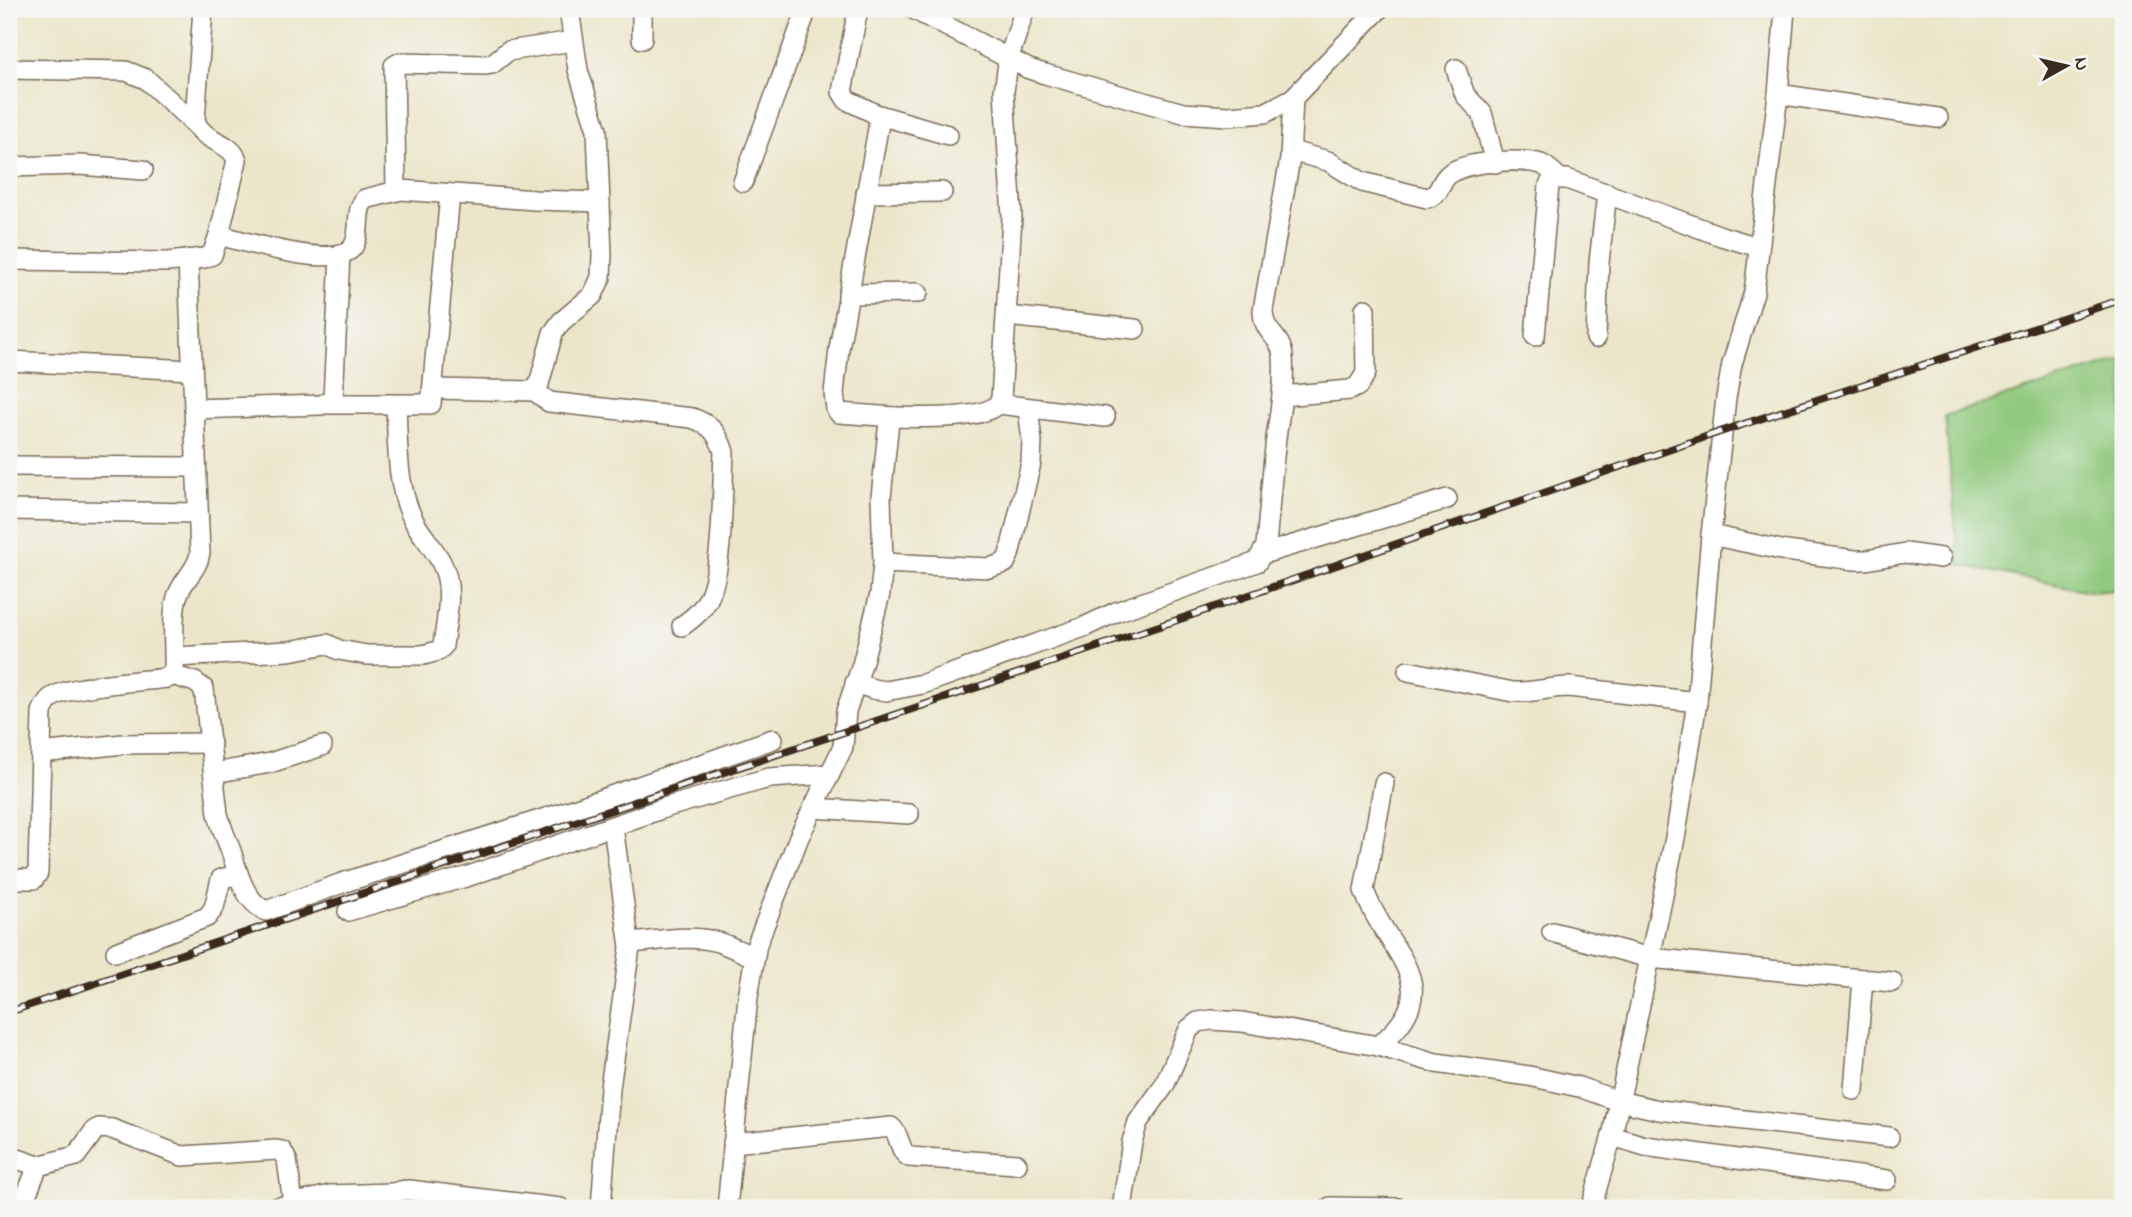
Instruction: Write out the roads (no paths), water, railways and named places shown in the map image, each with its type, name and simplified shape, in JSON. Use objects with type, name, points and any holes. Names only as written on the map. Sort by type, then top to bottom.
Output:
[{"type":"street","points":[[197,126],[203,9]]},
{"type":"street","points":[[535,391],[553,332],[561,322],[587,302],[598,288],[602,255],[597,130],[580,77],[569,9]]},
{"type":"street","points":[[642,9],[642,39]]},
{"type":"street","points":[[743,182],[807,9]]},
{"type":"street","points":[[858,9],[842,92],[847,100],[876,114],[948,135]]},
{"type":"street","points":[[913,9],[1029,69],[1183,113],[1228,116],[1265,113],[1293,98],[1379,9]]},
{"type":"street","points":[[876,114],[879,123],[848,293],[835,384],[836,409],[842,413],[895,417],[965,415],[992,409],[999,404],[1002,392],[1012,209],[1003,107],[1009,57],[1025,9]]},
{"type":"street","points":[[1591,1208],[1612,1136],[1676,833],[1697,702],[1711,535],[1731,363],[1754,292],[1786,9]]},
{"type":"street","points":[[396,190],[394,66],[399,63],[486,65],[492,64],[512,50],[573,41]]},
{"type":"street","points":[[9,69],[126,71],[146,79],[205,135],[234,153],[237,159],[212,255],[188,261],[9,260]]},
{"type":"street","points":[[1457,69],[1465,94],[1482,113],[1495,163]]},
{"type":"street","points":[[1778,94],[1938,118]]},
{"type":"street","points":[[855,682],[886,691],[923,684],[1249,566],[1257,562],[1263,554],[1282,396],[1283,353],[1276,338],[1266,330],[1263,310],[1291,151],[1293,98]]},
{"type":"street","points":[[1291,151],[1328,161],[1362,182],[1427,198],[1437,194],[1448,175],[1469,166],[1516,161],[1541,164],[1559,178],[1758,247]]},
{"type":"street","points":[[9,167],[79,165],[143,170]]},
{"type":"street","points":[[1535,336],[1549,185],[1553,179],[1559,178]]},
{"type":"street","points":[[219,235],[302,254],[328,257],[351,250],[355,245],[361,203],[371,196],[396,190],[600,202]]},
{"type":"street","points":[[866,193],[942,192]]},
{"type":"street","points":[[1596,338],[1599,262],[1607,193]]},
{"type":"street","points":[[194,409],[328,404],[431,404],[450,194]]},
{"type":"street","points":[[328,404],[333,400],[334,393],[340,254]]},
{"type":"street","points":[[9,879],[34,879],[38,873],[42,712],[52,698],[113,684],[168,678],[173,666],[178,594],[199,560],[188,261]]},
{"type":"street","points":[[848,293],[918,293]]},
{"type":"street","points":[[1282,396],[1350,390],[1358,386],[1366,373],[1365,309]]},
{"type":"street","points":[[1007,316],[1135,329]]},
{"type":"street","points":[[9,361],[192,370]]},
{"type":"street","points":[[434,389],[535,391],[549,402],[692,418],[712,428],[723,452],[720,536],[713,586],[701,611],[682,626]]},
{"type":"street","points":[[999,404],[1105,417]]},
{"type":"street","points":[[173,666],[327,645],[339,650],[367,654],[423,655],[431,654],[443,646],[449,595],[447,578],[442,563],[412,518],[403,491],[396,406]]},
{"type":"street","points":[[883,563],[989,568],[1005,563],[1031,463],[1032,440],[1028,408]]},
{"type":"street","points":[[727,1208],[754,957],[763,925],[799,837],[842,747],[846,711],[874,620],[883,563],[883,472],[888,424],[895,417]]},
{"type":"street","points":[[9,466],[196,467]]},
{"type":"street","points":[[1263,554],[1447,499]]},
{"type":"street","points":[[9,510],[197,513]]},
{"type":"street","points":[[1711,535],[1786,551],[1855,560],[1866,561],[1905,553],[1941,558]]},
{"type":"street","points":[[173,666],[204,689],[218,814],[244,890],[259,907],[270,910],[342,883],[571,810],[773,740]]},
{"type":"street","points":[[1408,671],[1513,692],[1529,693],[1554,687],[1569,687],[1697,702]]},
{"type":"street","points":[[41,753],[123,744],[211,743]]},
{"type":"street","points":[[214,773],[270,763],[322,747]]},
{"type":"street","points":[[348,911],[469,876],[667,807],[769,778],[830,774]]},
{"type":"street","points":[[1378,1046],[1392,1035],[1402,1022],[1410,1008],[1412,993],[1410,975],[1399,951],[1369,905],[1364,890],[1384,783]]},
{"type":"street","points":[[813,808],[909,814]]},
{"type":"street","points":[[601,1208],[610,1088],[630,943],[613,827]]},
{"type":"street","points":[[116,952],[206,917],[214,908],[221,879],[237,871]]},
{"type":"street","points":[[1552,932],[1650,958],[1892,982]]},
{"type":"street","points":[[630,943],[702,939],[754,957]]},
{"type":"street","points":[[1854,1090],[1863,979]]},
{"type":"street","points":[[1122,1208],[1134,1132],[1138,1122],[1164,1086],[1185,1035],[1198,1022],[1227,1020],[1378,1046],[1436,1063],[1529,1076],[1579,1087],[1618,1101],[1659,1110],[1889,1137]]},
{"type":"street","points":[[733,1143],[891,1126],[902,1150],[909,1157],[1017,1164]]},
{"type":"street","points":[[9,1156],[37,1166],[76,1156],[94,1130],[112,1129],[182,1156],[282,1151],[287,1160],[284,1205],[330,1195],[389,1201],[400,1190],[409,1190],[560,1208]]},
{"type":"street","points":[[1612,1136],[1645,1146],[1887,1180]]},
{"type":"street","points":[[21,1208],[37,1166]]},
{"type":"street","points":[[1330,1207],[1398,1208]]},
{"type":"railway","points":[[9,1012],[1189,616],[1717,433],[2123,299]]}]
